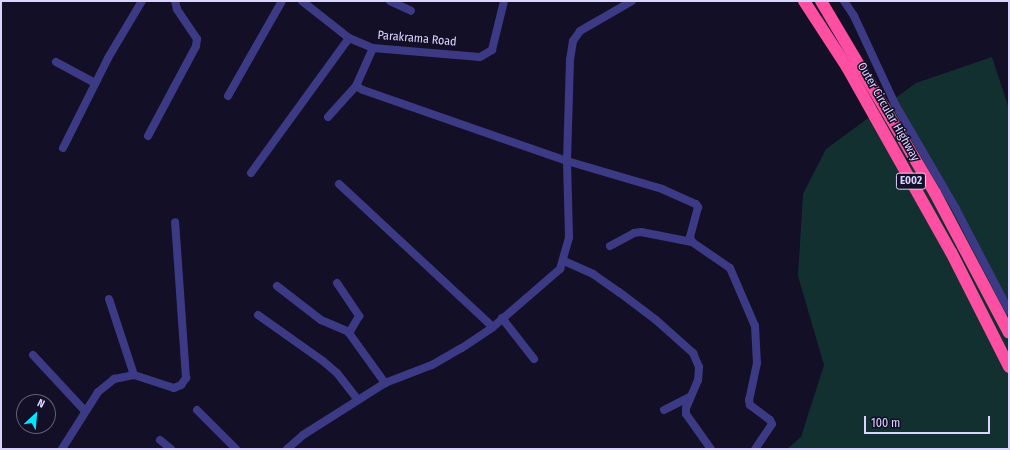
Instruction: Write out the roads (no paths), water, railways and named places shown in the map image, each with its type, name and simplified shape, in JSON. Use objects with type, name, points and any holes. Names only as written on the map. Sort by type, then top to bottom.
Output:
[{"type":"highway","name":"Outer Circular Highway","points":[[804,1],[847,67],[948,245],[1009,366]]},
{"type":"highway","name":"Outer Circular Highway","points":[[821,1],[935,194],[1009,333]]},
{"type":"street","points":[[63,148],[95,83],[142,1]]},
{"type":"street","points":[[148,136],[196,46],[197,39],[177,10],[175,1]]},
{"type":"street","points":[[228,96],[282,1]]},
{"type":"street","name":"Parakrama Road","points":[[302,1],[349,38],[373,48],[480,57],[487,55],[492,50],[504,1]]},
{"type":"street","points":[[390,1],[411,11]]},
{"type":"street","points":[[287,449],[303,435],[357,399],[385,383],[432,365],[493,326],[560,269],[564,261],[569,237],[566,161],[570,60],[573,41],[580,31],[632,1]]},
{"type":"street","points":[[844,1],[854,16],[895,104],[956,209],[1009,311]]},
{"type":"street","points":[[251,173],[349,38]]},
{"type":"street","points":[[328,117],[356,86],[373,48]]},
{"type":"street","points":[[56,62],[95,83]]},
{"type":"street","points":[[356,86],[566,161],[662,189],[696,204],[698,207],[690,237],[692,242]]},
{"type":"street","points":[[339,184],[493,326]]},
{"type":"street","points":[[62,449],[98,392],[114,379],[134,375],[174,388],[181,385],[186,378],[175,222]]},
{"type":"street","points":[[610,246],[634,233],[641,232],[692,242],[730,268],[755,326],[757,363],[749,400],[750,405],[770,420],[772,424],[755,449]]},
{"type":"street","points":[[564,261],[593,274],[619,292],[656,320],[693,353],[699,366],[698,380],[686,408],[686,414],[711,449]]},
{"type":"street","points":[[337,283],[359,316],[349,332]]},
{"type":"street","points":[[277,286],[321,320],[349,332],[385,383]]},
{"type":"street","points":[[109,299],[134,375]]},
{"type":"street","points":[[258,315],[324,361],[337,373],[357,399]]},
{"type":"street","points":[[502,318],[534,359]]},
{"type":"street","points":[[33,355],[85,411]]},
{"type":"street","points":[[664,410],[690,397]]},
{"type":"street","points":[[197,410],[236,449]]},
{"type":"street","points":[[160,440],[171,449]]}]
